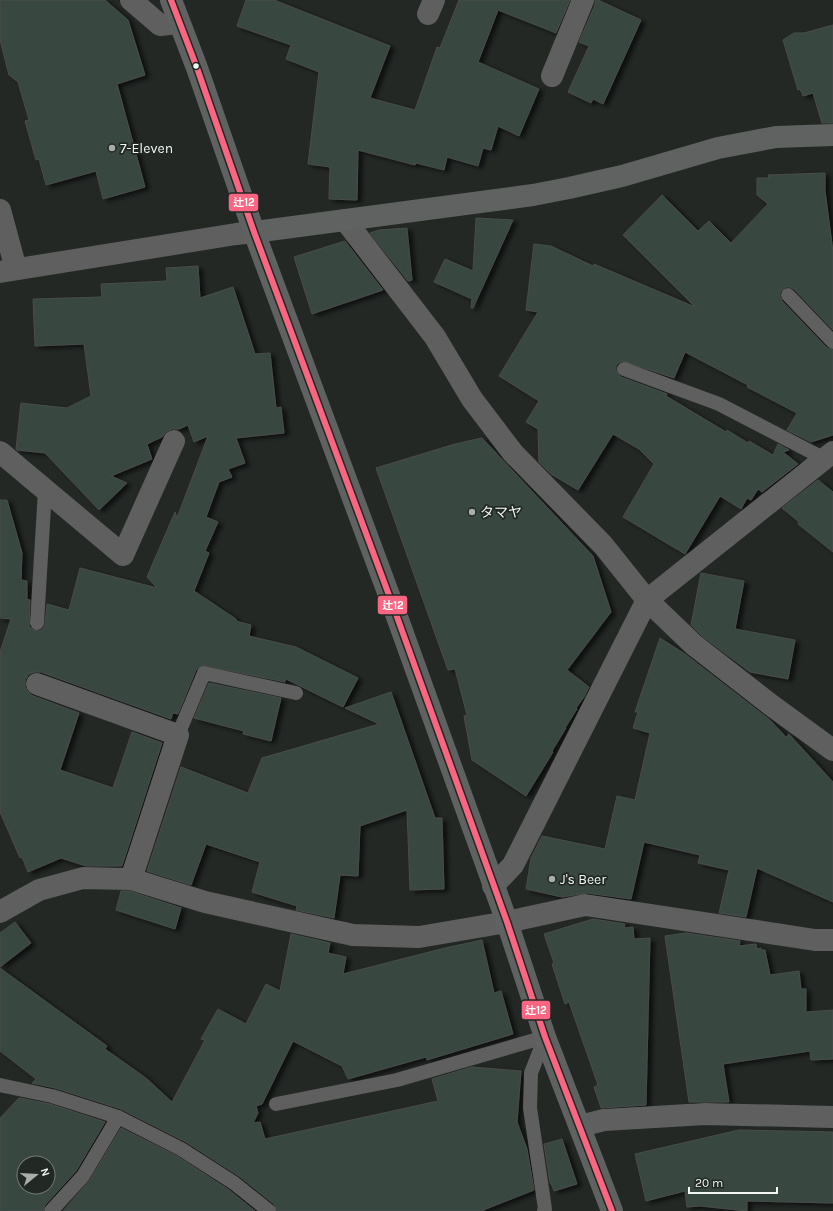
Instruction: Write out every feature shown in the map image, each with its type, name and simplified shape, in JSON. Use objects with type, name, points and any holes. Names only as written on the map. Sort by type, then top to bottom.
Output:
[{"type":"street","points":[[131,0],[160,25],[179,22]]},
{"type":"street","points":[[171,0],[197,68],[254,232],[394,606],[507,922],[544,1037],[612,1211]]},
{"type":"street","points":[[552,76],[584,0]]},
{"type":"street","points":[[0,210],[8,271],[228,235],[533,195],[622,176],[718,148],[776,137],[833,135]]},
{"type":"street","points":[[345,220],[435,337],[472,399],[513,453],[603,545],[647,600],[694,645],[771,705],[833,750]]},
{"type":"street","points":[[0,452],[123,555],[174,441]]},
{"type":"street","points":[[493,886],[513,865],[647,600],[829,456]]},
{"type":"street","points":[[37,684],[178,735],[131,879]]},
{"type":"street","points":[[0,912],[39,890],[83,878],[131,879],[205,902],[353,936],[419,937],[507,922],[584,905],[815,940],[833,940]]},
{"type":"street","points":[[580,1126],[604,1120],[705,1114],[833,1117]]},
{"type":"lane","points":[[788,294],[833,342]]},
{"type":"lane","points":[[624,369],[719,404],[829,456]]},
{"type":"lane","points":[[37,623],[45,490]]},
{"type":"lane","points":[[178,735],[204,673],[296,693]]},
{"type":"lane","points":[[276,1104],[397,1080],[544,1037]]},
{"type":"lane","points":[[544,1037],[530,1073],[530,1108],[545,1209],[544,1211]]},
{"type":"lane","points":[[0,1085],[52,1096],[118,1117],[181,1149],[228,1178],[269,1211]]},
{"type":"lane","points":[[51,1211],[83,1176],[118,1117]]},
{"type":"building","points":[[0,0],[105,0],[128,20],[145,75],[117,84],[145,187],[103,199],[96,171],[46,185],[39,159],[36,160],[25,121],[29,120],[18,82],[9,75],[0,40]]},
{"type":"building","points":[[246,0],[274,0],[390,46],[370,98],[415,110],[437,47],[440,48],[459,0],[570,0],[556,33],[498,10],[478,62],[539,89],[519,136],[498,126],[491,150],[483,148],[478,166],[447,157],[444,170],[416,163],[415,165],[358,150],[357,200],[329,199],[330,167],[308,164],[319,72],[286,59],[291,45],[237,26]]},
{"type":"building","points":[[595,0],[641,20],[603,104],[593,99],[591,103],[568,92],[589,46],[579,42],[595,5]]},
{"type":"building","points":[[833,25],[833,123],[822,123],[813,93],[803,96],[800,89],[798,90],[783,40],[794,33],[804,33]]},
{"type":"building","points":[[825,173],[825,191],[833,252],[833,330],[794,289],[786,287],[780,292],[780,297],[782,301],[827,348],[833,350],[833,435],[811,442],[787,430],[797,413],[685,352],[674,378],[623,361],[618,363],[616,366],[616,371],[621,377],[667,394],[666,396],[726,432],[727,430],[748,443],[749,441],[773,455],[778,444],[789,450],[783,452],[798,464],[762,492],[758,489],[751,500],[747,498],[741,509],[720,496],[685,554],[623,517],[654,464],[639,449],[613,434],[578,490],[551,474],[539,462],[538,429],[526,422],[539,401],[499,376],[538,312],[526,310],[534,244],[551,246],[593,266],[594,264],[695,307],[623,235],[662,195],[698,231],[709,221],[731,243],[768,204],[757,195],[757,178],[769,178],[768,175]]},
{"type":"building","points":[[476,218],[513,220],[473,308],[471,308],[472,299],[434,282],[445,259],[473,271]]},
{"type":"building","points":[[407,228],[412,280],[408,281],[370,233],[379,230]]},
{"type":"building","points":[[345,241],[383,290],[312,314],[294,257]]},
{"type":"building","points":[[198,266],[200,298],[233,287],[255,354],[270,353],[276,408],[281,407],[284,433],[236,438],[245,463],[228,469],[232,477],[219,482],[206,517],[218,522],[205,551],[209,553],[194,591],[236,619],[236,621],[251,625],[249,636],[296,647],[358,678],[343,707],[286,679],[285,682],[202,665],[196,670],[178,714],[173,713],[171,719],[41,672],[29,674],[25,680],[25,687],[33,696],[79,713],[60,770],[113,788],[132,732],[162,743],[122,866],[86,866],[61,858],[28,872],[22,857],[20,858],[0,812],[0,652],[11,619],[0,618],[0,500],[7,500],[22,553],[21,580],[27,581],[27,599],[30,600],[29,626],[33,630],[40,631],[44,628],[47,604],[69,610],[80,568],[157,588],[147,577],[175,512],[177,518],[208,436],[194,442],[188,425],[179,429],[167,431],[162,437],[147,444],[152,459],[111,476],[127,483],[99,510],[45,453],[17,450],[21,403],[67,408],[91,396],[84,344],[35,346],[33,299],[102,297],[101,284],[167,281],[166,268]]},
{"type":"building","name":"タマヤ","points":[[482,438],[593,556],[611,612],[567,670],[589,687],[552,751],[553,752],[526,796],[472,760],[464,716],[467,715],[455,669],[448,670],[376,468],[455,444]]},
{"type":"building","points":[[818,480],[833,492],[833,552],[798,524],[799,522],[782,508]]},
{"type":"building","points":[[701,573],[744,581],[735,629],[795,640],[788,679],[750,672],[702,636],[691,625]]},
{"type":"building","points":[[660,638],[685,654],[770,720],[786,737],[789,734],[833,782],[833,902],[757,868],[746,917],[719,913],[729,870],[698,863],[700,855],[644,842],[631,899],[587,893],[562,897],[526,889],[531,858],[542,836],[605,849],[617,796],[635,800],[650,733],[633,728],[638,712],[635,712]]},
{"type":"building","points":[[209,683],[281,698],[271,741],[243,734],[244,731],[194,718]]},
{"type":"building","points":[[391,692],[435,818],[442,818],[444,889],[410,890],[407,810],[360,826],[358,876],[340,875],[334,918],[296,910],[297,906],[252,892],[260,862],[206,844],[191,885],[147,871],[181,767],[248,793],[262,758],[379,724],[345,708]]},
{"type":"building","points":[[121,891],[129,891],[181,908],[175,929],[116,910]]},
{"type":"building","points":[[593,919],[625,924],[624,928],[633,927],[634,939],[650,938],[646,1105],[601,1108],[594,1087],[598,1085],[569,1002],[565,1004],[552,964],[554,963],[544,934]]},
{"type":"building","points":[[15,922],[31,943],[0,967],[0,933]]},
{"type":"building","points":[[686,933],[740,941],[739,946],[756,944],[757,949],[761,948],[761,950],[765,950],[770,975],[799,971],[801,989],[806,989],[806,1012],[833,1010],[833,1059],[811,1060],[810,1051],[723,1064],[729,1102],[689,1102],[665,936]]},
{"type":"building","points":[[291,934],[330,943],[328,953],[346,957],[343,974],[482,940],[494,993],[501,991],[513,1034],[427,1060],[426,1057],[348,1079],[342,1066],[293,1041],[262,1104],[256,1106],[258,1113],[253,1123],[260,1122],[265,1139],[438,1101],[432,1079],[472,1067],[521,1071],[517,1122],[527,1149],[534,1190],[481,1211],[277,1211],[274,1204],[239,1176],[186,1142],[121,1109],[55,1088],[32,1083],[36,1079],[0,1051],[0,968],[107,1046],[105,1049],[146,1078],[172,1102],[205,1040],[201,1039],[218,1009],[246,1024],[266,984],[280,991]]},
{"type":"building","points":[[19,1098],[50,1104],[105,1122],[76,1171],[56,1193],[56,1155],[16,1155],[16,1195],[54,1195],[45,1205],[43,1211],[0,1211],[0,1118]]},
{"type":"building","points":[[121,1128],[177,1156],[229,1190],[255,1211],[63,1211],[90,1180]]},
{"type":"building","points":[[739,1130],[833,1132],[833,1203],[747,1201],[747,1211],[700,1206],[687,1207],[685,1191],[646,1201],[635,1154]]},
{"type":"building","points":[[562,1139],[577,1184],[554,1191],[550,1183],[544,1144]]},
{"type":"transit line","name":"辻12","points":[[171,0],[197,68],[254,232],[396,614],[507,922],[545,1037],[612,1211]]},
{"type":"place","name":"7-Eleven","points":[[112,148]]},
{"type":"place","name":"タマヤ","points":[[472,512]]},
{"type":"place","name":"J's Beer","points":[[552,879]]}]
